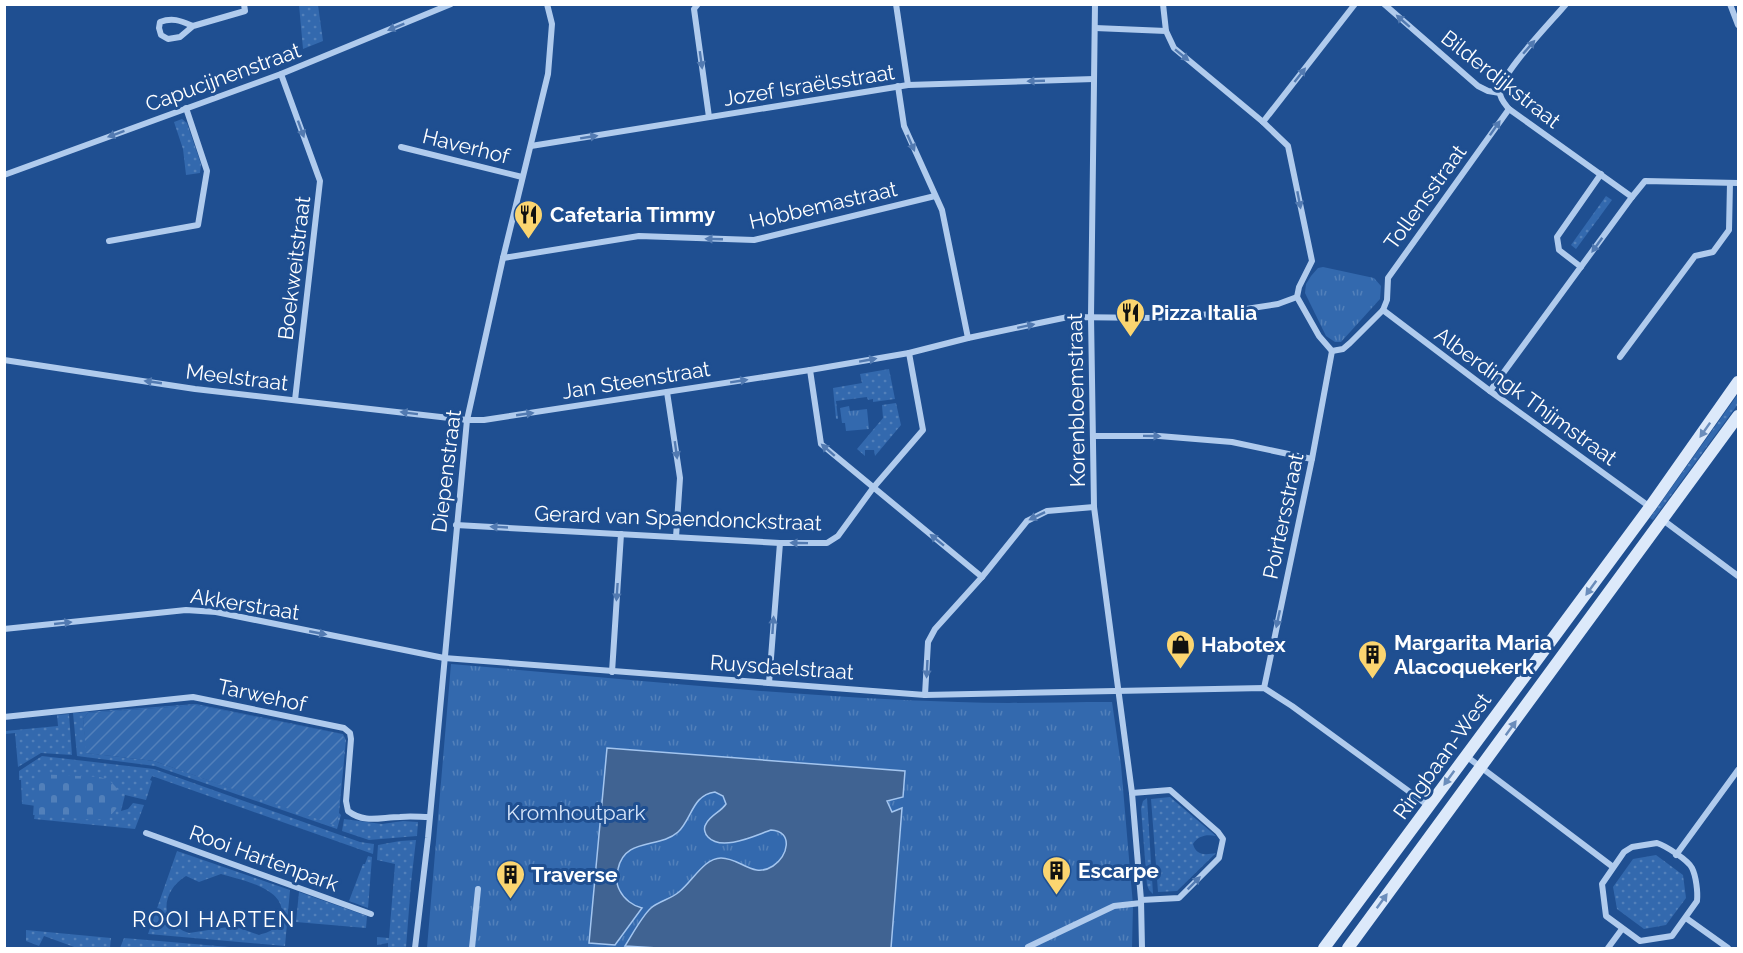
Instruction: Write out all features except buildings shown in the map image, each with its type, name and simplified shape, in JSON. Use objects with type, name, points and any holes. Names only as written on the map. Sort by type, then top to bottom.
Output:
[{"type":"main road","name":"Ringbaan-West","points":[[1324,948],[1650,507],[1738,382]]},
{"type":"main road","name":"Ringbaan-West","points":[[1348,948],[1738,416]]},
{"type":"street","points":[[193,26],[168,19],[160,22],[159,28],[161,35],[168,39],[180,37],[193,26],[245,11],[244,4]]},
{"type":"street","name":"Capucijnenstraat","points":[[4,175],[281,74],[451,4]]},
{"type":"street","name":"Diepenstraat","points":[[415,948],[467,420],[503,258],[548,74],[552,24],[547,4]]},
{"type":"street","points":[[698,4],[694,9],[709,117]]},
{"type":"street","points":[[896,4],[908,85]]},
{"type":"street","name":"Korenbloemstraat","points":[[1095,4],[1091,316],[1094,507],[1132,793],[1141,902],[1142,948]]},
{"type":"street","points":[[1163,4],[1166,31],[1174,48],[1263,122],[1288,146],[1312,261],[1299,287],[1297,297],[1319,336],[1332,351],[1343,349],[1383,310]]},
{"type":"street","points":[[1263,122],[1355,4]]},
{"type":"street","name":"Bilderdijkstraat","points":[[1384,4],[1478,86],[1500,93],[1509,109],[1632,197]]},
{"type":"street","points":[[1500,93],[1504,76],[1566,4]]},
{"type":"street","points":[[1730,4],[1738,25]]},
{"type":"street","points":[[1095,28],[1166,31]]},
{"type":"street","name":"Boekweitstraat","points":[[281,74],[320,181],[295,400]]},
{"type":"street","name":"Jozef Israëlsstraat","points":[[531,146],[898,86],[1094,79]]},
{"type":"street","points":[[898,86],[904,126],[942,210],[968,338]]},
{"type":"street","points":[[109,241],[198,225],[207,171],[186,108]]},
{"type":"street","name":"Tollensstraat","points":[[1383,310],[1387,300],[1388,278],[1509,109]]},
{"type":"street","name":"Haverhof","points":[[401,147],[522,177]]},
{"type":"street","points":[[1581,267],[1558,250],[1557,237],[1601,174]]},
{"type":"street","points":[[1490,391],[1645,180],[1738,183]]},
{"type":"street","points":[[1620,357],[1695,256],[1713,252],[1729,230],[1730,183]]},
{"type":"street","name":"Hobbemastraat","points":[[503,258],[639,236],[754,240],[935,196]]},
{"type":"street","name":"Jan Steenstraat","points":[[467,420],[484,420],[810,370],[909,353],[1068,317],[1154,318],[1213,315],[1278,304],[1297,297]]},
{"type":"street","name":"Alberdingk Thijmstraat","points":[[1383,310],[1650,507]]},
{"type":"street","name":"Poirtersstraat","points":[[1264,688],[1332,351]]},
{"type":"street","name":"Gerard van Spaendonckstraat","points":[[456,525],[780,543],[826,543],[838,536],[873,488],[923,430],[909,353]]},
{"type":"street","name":"Meelstraat","points":[[4,360],[195,389],[467,420]]},
{"type":"street","points":[[810,370],[821,444],[982,577]]},
{"type":"street","points":[[667,392],[680,478],[676,537]]},
{"type":"street","points":[[1093,436],[1160,436],[1232,442],[1312,459]]},
{"type":"street","points":[[925,695],[928,642],[935,629],[982,577],[1027,521],[1047,511],[1094,507]]},
{"type":"street","points":[[1663,520],[1738,576]]},
{"type":"street","points":[[612,672],[621,534]]},
{"type":"street","points":[[769,683],[780,543]]},
{"type":"street","name":"Akkerstraat","points":[[4,629],[186,610],[216,612],[444,658]]},
{"type":"street","name":"Ruysdaelstraat","points":[[444,658],[925,695],[1264,688]]},
{"type":"street","points":[[1264,688],[1429,806]]},
{"type":"street","name":"Tarwehof","points":[[4,717],[193,698],[344,728],[350,732],[351,739],[346,801],[348,811],[356,817],[377,820],[397,816],[429,817]]},
{"type":"street","points":[[1466,756],[1613,867]]},
{"type":"street","points":[[1676,855],[1738,770]]},
{"type":"street","points":[[1029,946],[1114,906],[1179,898],[1219,858],[1223,839],[1218,832],[1170,790],[1132,793]]},
{"type":"street","name":"Rooi Hartenpark","points":[[146,833],[371,914]]},
{"type":"street","points":[[1651,844],[1663,845],[1676,855],[1693,870],[1698,896],[1696,904],[1675,933],[1667,938],[1640,941],[1608,918],[1602,884],[1627,849],[1651,844]]},
{"type":"street","points":[[472,948],[478,889]]},
{"type":"street","points":[[1686,918],[1728,948]]},
{"type":"street","points":[[1608,948],[1622,929]]},
{"type":"green space","points":[[299,5],[318,5],[323,41],[303,49]]},
{"type":"green space","points":[[182,119],[187,123],[201,164],[200,173],[186,175],[183,149],[174,122]]},
{"type":"green space","points":[[1606,196],[1612,200],[1576,249],[1571,245]]},
{"type":"green space","points":[[1323,267],[1374,278],[1381,286],[1380,299],[1341,342],[1335,342],[1326,336],[1305,293],[1306,284],[1311,276],[1318,268]]},
{"type":"green space","points":[[889,369],[895,399],[873,402],[873,399],[868,400],[867,397],[836,401],[838,419],[836,419],[833,388],[862,383],[860,374]]},
{"type":"green space","points":[[1738,394],[1738,404],[1653,520],[1650,518]]},
{"type":"green space","points":[[896,403],[901,425],[875,456],[874,450],[865,450],[865,456],[857,449],[883,418],[882,405]]},
{"type":"green space","points":[[849,406],[850,411],[867,409],[869,429],[846,431],[845,423],[842,423],[840,408]]},
{"type":"green space","name":"Kromhoutpark","points":[[451,664],[895,700],[977,703],[1112,702],[1121,765],[1133,905],[1132,948],[427,948]]},
{"type":"green space","points":[[196,704],[343,734],[346,740],[339,813],[341,815],[337,829],[155,766],[77,756],[73,713]],"holes":[[[197,705],[342,734],[337,825],[154,761],[87,753],[83,719],[88,713]]]},
{"type":"green space","points":[[197,705],[342,734],[345,740],[337,826],[154,761],[86,753],[83,719],[88,713]]},
{"type":"green space","points":[[69,714],[72,755],[41,753],[18,767],[15,733],[5,734],[5,731],[58,726],[57,715]]},
{"type":"green space","points":[[42,756],[154,769],[360,842],[374,844],[373,854],[152,776],[146,800],[125,795],[121,811],[128,809],[133,803],[144,805],[135,829],[34,819],[36,806],[22,804],[19,771]]},
{"type":"green space","points":[[36,774],[100,777],[116,787],[119,793],[117,807],[105,818],[96,820],[33,815]]},
{"type":"green space","points":[[1170,797],[1216,836],[1197,839],[1193,844],[1196,851],[1205,854],[1216,853],[1177,891],[1158,892],[1151,799]]},
{"type":"green space","points":[[1147,798],[1153,894],[1147,885],[1141,808],[1143,801]]},
{"type":"green space","points":[[344,819],[382,824],[403,821],[418,822],[417,836],[369,840],[342,831]]},
{"type":"green space","points":[[416,840],[406,948],[388,948],[388,943],[377,945],[377,937],[389,938],[395,864],[377,860],[378,845]]},
{"type":"green space","points":[[177,851],[290,890],[285,946],[148,934]],"holes":[[[221,874],[271,892],[278,899],[281,908],[280,922],[270,931],[259,935],[234,926],[189,933],[179,929],[172,922],[166,907],[168,898],[178,882],[186,876],[199,882]]]},
{"type":"green space","points":[[1656,855],[1683,875],[1686,898],[1666,925],[1644,929],[1617,909],[1613,887],[1633,859]]},
{"type":"green space","points":[[368,856],[372,857],[368,908],[349,901]]},
{"type":"green space","points":[[299,892],[367,916],[366,928],[296,922]]},
{"type":"green space","points":[[26,930],[111,938],[110,948],[77,948],[44,936],[39,946],[26,941]]},
{"type":"green space","points":[[124,938],[241,948],[120,948]]},
{"type":"shaded area","points":[[607,748],[905,771],[903,797],[887,801],[892,812],[902,808],[891,948],[625,946],[651,908],[679,892],[709,862],[721,858],[728,859],[759,870],[773,866],[782,857],[786,839],[778,831],[771,830],[730,843],[714,841],[708,837],[705,826],[710,818],[726,804],[723,796],[715,792],[701,798],[678,832],[662,840],[635,848],[622,859],[617,874],[619,888],[629,902],[642,908],[615,945],[589,943]]},
{"type":"place","name":"Cafetaria Timmy","points":[[529,240]]},
{"type":"place","name":"Pizza Italia","points":[[1130,338]]},
{"type":"place","name":"Habotex","points":[[1180,670]]},
{"type":"place","name":"Margarita Maria Alacoquekerk","points":[[1373,680]]},
{"type":"place","name":"Escarpe","points":[[1057,896]]},
{"type":"place","name":"Traverse","points":[[510,900]]},
{"type":"district","name":"ROOI HARTEN","points":[[214,919]]}]
